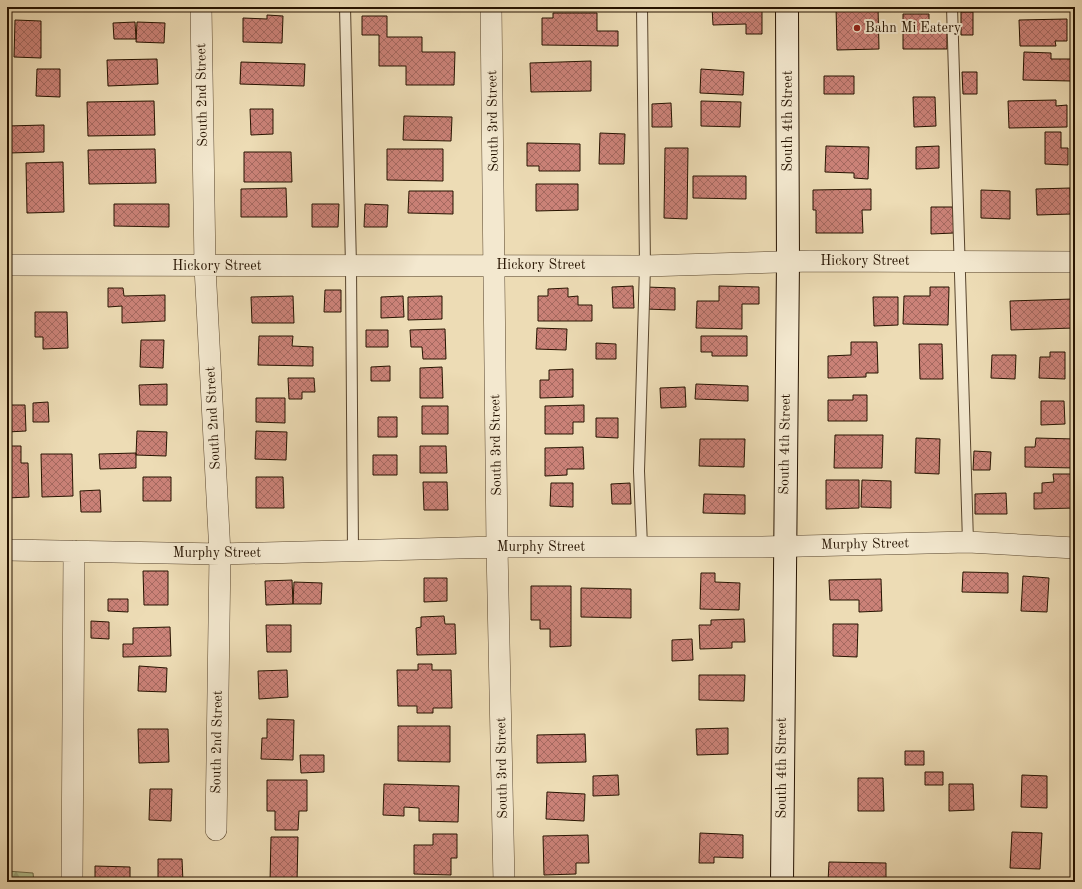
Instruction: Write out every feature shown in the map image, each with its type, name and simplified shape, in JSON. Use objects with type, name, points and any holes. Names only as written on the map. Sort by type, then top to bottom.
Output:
[{"type":"main road","name":"South 4th Street","points":[[782,882],[784,546],[788,261],[788,7]]},
{"type":"street","name":"South 2nd Street","points":[[200,7],[206,266],[220,554],[216,830]]},
{"type":"street","name":"South 3rd Street","points":[[491,7],[497,547],[504,882]]},
{"type":"street","name":"Hickory Street","points":[[7,265],[351,266],[494,264],[645,266],[788,261],[961,260],[1075,262]]},
{"type":"street","name":"Murphy Street","points":[[7,550],[220,554],[353,552],[497,547],[784,546],[968,542],[1075,548]]},
{"type":"street","points":[[72,882],[74,551]]},
{"type":"lane","points":[[345,7],[351,266],[353,552]]},
{"type":"lane","points":[[642,7],[645,266],[639,471],[642,546]]},
{"type":"lane","points":[[952,7],[961,260],[968,542]]},
{"type":"green space","points":[[7,871],[33,873],[34,882],[7,882]]},
{"type":"building","points":[[712,7],[762,7],[762,34],[746,34],[746,24],[713,25]]},
{"type":"building","name":"Bahn Mi Eatery","points":[[836,7],[878,7],[879,49],[837,50]]},
{"type":"building","points":[[961,12],[973,12],[973,35],[961,35]]},
{"type":"building","points":[[553,13],[597,13],[597,31],[618,31],[618,46],[542,45],[542,18],[553,18]]},
{"type":"building","points":[[903,14],[929,14],[929,30],[947,30],[947,49],[903,49]]},
{"type":"building","points":[[267,15],[283,16],[282,43],[243,42],[243,18],[267,19]]},
{"type":"building","points":[[362,16],[387,16],[387,37],[422,37],[422,52],[455,52],[454,85],[406,85],[406,66],[379,66],[379,35],[362,35]]},
{"type":"building","points":[[1067,19],[1067,41],[1055,41],[1056,46],[1020,46],[1019,20]]},
{"type":"building","points":[[15,20],[41,21],[41,58],[14,57]]},
{"type":"building","points":[[135,22],[136,39],[114,39],[113,23]]},
{"type":"building","points":[[137,22],[165,23],[164,43],[136,42]]},
{"type":"building","points":[[1024,52],[1051,53],[1051,59],[1072,59],[1071,81],[1023,80]]},
{"type":"building","points":[[157,59],[158,84],[108,86],[107,60]]},
{"type":"building","points":[[591,61],[591,91],[531,92],[530,63]]},
{"type":"building","points":[[241,62],[305,64],[304,86],[240,84]]},
{"type":"building","points":[[37,69],[60,69],[60,97],[36,96]]},
{"type":"building","points":[[701,69],[744,72],[743,95],[700,93]]},
{"type":"building","points":[[962,72],[977,72],[977,94],[963,94]]},
{"type":"building","points":[[824,76],[854,76],[854,94],[824,94]]},
{"type":"building","points":[[913,97],[935,97],[936,126],[914,127]]},
{"type":"building","points":[[1056,100],[1056,106],[1067,105],[1067,127],[1009,128],[1008,101]]},
{"type":"building","points":[[154,101],[155,135],[88,136],[87,102]]},
{"type":"building","points":[[701,101],[741,102],[740,127],[701,126]]},
{"type":"building","points":[[671,103],[672,127],[652,127],[652,104]]},
{"type":"building","points":[[250,109],[273,109],[273,134],[251,135]]},
{"type":"building","points":[[404,116],[452,117],[451,141],[403,140]]},
{"type":"building","points":[[44,125],[44,152],[9,153],[8,126]]},
{"type":"building","points":[[1045,132],[1061,132],[1061,148],[1068,148],[1068,165],[1045,164]]},
{"type":"building","points":[[600,133],[625,134],[624,164],[599,164]]},
{"type":"building","points":[[527,143],[580,144],[580,171],[539,171],[539,166],[527,166]]},
{"type":"building","points":[[826,146],[869,147],[868,179],[854,178],[854,173],[825,172]]},
{"type":"building","points":[[939,146],[939,168],[916,169],[916,147]]},
{"type":"building","points":[[665,148],[688,148],[687,219],[664,218]]},
{"type":"building","points":[[155,149],[156,183],[89,184],[88,150]]},
{"type":"building","points":[[387,149],[443,149],[443,181],[387,180]]},
{"type":"building","points":[[244,152],[291,152],[292,182],[244,182]]},
{"type":"building","points":[[63,162],[64,212],[27,213],[26,163]]},
{"type":"building","points":[[693,176],[746,176],[746,199],[693,198]]},
{"type":"building","points":[[536,184],[578,184],[578,210],[536,211]]},
{"type":"building","points":[[286,188],[287,217],[241,217],[241,189]]},
{"type":"building","points":[[1070,188],[1071,214],[1037,215],[1036,189]]},
{"type":"building","points":[[871,189],[871,210],[862,210],[863,233],[816,233],[816,210],[813,210],[813,190]]},
{"type":"building","points":[[981,190],[1010,191],[1010,219],[981,218]]},
{"type":"building","points":[[409,191],[453,191],[453,214],[408,213]]},
{"type":"building","points":[[114,204],[169,204],[169,227],[114,226]]},
{"type":"building","points":[[312,204],[339,204],[338,227],[312,227]]},
{"type":"building","points":[[365,204],[388,205],[387,227],[364,227]]},
{"type":"building","points":[[931,207],[953,207],[954,233],[931,234]]},
{"type":"building","points":[[633,286],[634,308],[613,308],[612,287]]},
{"type":"building","points":[[719,286],[759,287],[759,304],[742,304],[742,329],[696,328],[697,301],[719,301]]},
{"type":"building","points":[[646,287],[675,288],[675,310],[645,309]]},
{"type":"building","points":[[930,287],[949,287],[948,325],[903,324],[904,296],[930,296]]},
{"type":"building","points":[[108,288],[123,288],[124,296],[165,295],[165,321],[122,323],[122,306],[108,307]]},
{"type":"building","points":[[568,288],[568,297],[578,296],[578,305],[592,305],[592,321],[538,321],[538,296],[548,296],[548,289]]},
{"type":"building","points":[[325,290],[341,290],[341,312],[324,312]]},
{"type":"building","points":[[293,296],[294,323],[252,323],[251,297]]},
{"type":"building","points":[[403,296],[404,317],[381,318],[381,297]]},
{"type":"building","points":[[442,296],[442,319],[408,320],[408,297]]},
{"type":"building","points":[[873,297],[898,297],[898,325],[874,326]]},
{"type":"building","points":[[1073,299],[1074,328],[1011,330],[1010,301]]},
{"type":"building","points":[[35,312],[67,312],[68,348],[43,349],[43,337],[35,337]]},
{"type":"building","points":[[537,328],[567,329],[566,350],[536,349]]},
{"type":"building","points":[[445,329],[446,359],[423,359],[422,347],[411,347],[410,330]]},
{"type":"building","points":[[366,330],[388,330],[388,347],[366,347]]},
{"type":"building","points":[[259,336],[293,336],[292,346],[313,347],[313,366],[258,365]]},
{"type":"building","points":[[701,336],[747,336],[747,356],[712,356],[712,352],[701,352]]},
{"type":"building","points":[[141,340],[164,340],[163,368],[140,367]]},
{"type":"building","points":[[851,342],[877,342],[878,373],[866,373],[866,377],[828,378],[828,356],[851,355]]},
{"type":"building","points":[[596,343],[616,344],[616,359],[596,359]]},
{"type":"building","points":[[919,344],[942,344],[943,379],[920,379]]},
{"type":"building","points":[[1050,352],[1065,352],[1065,379],[1039,378],[1040,357],[1050,357]]},
{"type":"building","points":[[992,355],[1016,355],[1015,379],[991,378]]},
{"type":"building","points":[[390,366],[390,381],[371,381],[371,367]]},
{"type":"building","points":[[442,367],[443,398],[420,398],[420,368]]},
{"type":"building","points":[[573,369],[573,397],[540,398],[540,380],[549,380],[549,370]]},
{"type":"building","points":[[288,378],[314,378],[315,392],[302,392],[302,399],[289,399]]},
{"type":"building","points":[[167,384],[167,405],[140,405],[139,385]]},
{"type":"building","points":[[696,384],[748,386],[748,401],[695,399]]},
{"type":"building","points":[[685,387],[686,407],[661,408],[660,388]]},
{"type":"building","points":[[853,395],[867,395],[867,421],[828,421],[828,400],[853,400]]},
{"type":"building","points":[[256,398],[285,398],[285,423],[256,422]]},
{"type":"building","points":[[1041,401],[1064,401],[1065,424],[1041,425]]},
{"type":"building","points":[[48,402],[49,422],[33,422],[33,403]]},
{"type":"building","points":[[7,405],[25,405],[26,431],[7,432]]},
{"type":"building","points":[[584,405],[584,422],[573,422],[573,434],[545,434],[545,406]]},
{"type":"building","points":[[422,406],[448,406],[448,434],[422,434]]},
{"type":"building","points":[[378,417],[397,417],[397,437],[378,437]]},
{"type":"building","points":[[596,418],[618,418],[618,438],[596,437]]},
{"type":"building","points":[[137,431],[167,432],[166,456],[136,455]]},
{"type":"building","points":[[256,431],[287,432],[286,460],[255,459]]},
{"type":"building","points":[[835,435],[883,435],[882,468],[834,468]]},
{"type":"building","points":[[916,438],[940,439],[939,474],[915,473]]},
{"type":"building","points":[[1036,438],[1075,439],[1075,468],[1025,467],[1025,447],[1035,447]]},
{"type":"building","points":[[700,439],[745,439],[744,467],[699,466]]},
{"type":"building","points":[[7,446],[21,446],[21,463],[28,463],[29,497],[7,498]]},
{"type":"building","points":[[420,446],[446,446],[447,473],[420,473]]},
{"type":"building","points":[[583,447],[584,469],[567,469],[567,475],[545,476],[545,448]]},
{"type":"building","points":[[974,451],[991,452],[990,470],[973,470]]},
{"type":"building","points":[[136,453],[136,468],[100,469],[99,454]]},
{"type":"building","points":[[41,454],[72,454],[73,496],[42,497]]},
{"type":"building","points":[[373,455],[397,455],[397,475],[373,475]]},
{"type":"building","points":[[1053,474],[1075,474],[1075,508],[1034,509],[1034,493],[1042,493],[1042,483],[1054,482]]},
{"type":"building","points":[[143,477],[171,477],[171,501],[143,501]]},
{"type":"building","points":[[256,477],[283,477],[284,508],[256,508]]},
{"type":"building","points":[[826,480],[859,480],[859,508],[826,509]]},
{"type":"building","points":[[862,480],[891,481],[891,508],[861,507]]},
{"type":"building","points":[[423,482],[447,482],[448,510],[424,510]]},
{"type":"building","points":[[551,483],[573,483],[573,507],[550,506]]},
{"type":"building","points":[[630,483],[631,504],[612,504],[611,484]]},
{"type":"building","points":[[100,490],[101,512],[81,512],[80,491]]},
{"type":"building","points":[[1006,493],[1007,514],[975,514],[975,494]]},
{"type":"building","points":[[704,494],[745,495],[745,514],[703,513]]},
{"type":"building","points":[[143,571],[168,571],[168,605],[144,605]]},
{"type":"building","points":[[963,572],[1008,573],[1008,593],[962,592]]},
{"type":"building","points":[[701,573],[715,573],[715,582],[740,583],[739,610],[700,609]]},
{"type":"building","points":[[1023,576],[1049,578],[1047,612],[1021,611]]},
{"type":"building","points":[[424,578],[447,578],[447,601],[424,602]]},
{"type":"building","points":[[881,579],[882,611],[859,612],[859,600],[830,600],[829,580]]},
{"type":"building","points":[[292,580],[293,604],[266,605],[265,581]]},
{"type":"building","points":[[294,582],[322,583],[321,604],[293,604]]},
{"type":"building","points":[[531,586],[571,586],[571,646],[550,647],[550,629],[540,629],[540,620],[531,620]]},
{"type":"building","points":[[581,588],[631,589],[631,618],[581,617]]},
{"type":"building","points":[[108,599],[128,599],[128,612],[108,611]]},
{"type":"building","points":[[444,616],[445,624],[455,624],[456,654],[417,655],[416,628],[421,627],[421,617]]},
{"type":"building","points":[[744,619],[745,642],[732,642],[732,648],[700,649],[699,625],[711,625],[711,620]]},
{"type":"building","points":[[91,621],[109,622],[109,639],[91,638]]},
{"type":"building","points":[[833,624],[858,624],[857,657],[833,656]]},
{"type":"building","points":[[266,625],[291,625],[291,652],[267,652]]},
{"type":"building","points":[[170,627],[171,656],[123,657],[123,644],[133,644],[133,628]]},
{"type":"building","points":[[692,639],[693,660],[672,661],[672,640]]},
{"type":"building","points":[[418,664],[432,664],[432,670],[451,670],[452,708],[433,708],[433,713],[417,713],[417,706],[398,706],[397,670],[418,670]]},
{"type":"building","points":[[139,666],[167,668],[166,692],[138,691]]},
{"type":"building","points":[[287,670],[288,697],[259,699],[258,671]]},
{"type":"building","points":[[699,675],[745,675],[744,701],[699,700]]},
{"type":"building","points":[[267,719],[294,720],[293,760],[261,759],[262,738],[267,738]]},
{"type":"building","points":[[398,726],[450,726],[450,762],[398,761]]},
{"type":"building","points":[[728,728],[728,754],[697,755],[696,729]]},
{"type":"building","points":[[138,729],[168,729],[169,762],[139,763]]},
{"type":"building","points":[[585,734],[586,762],[537,763],[537,735]]},
{"type":"building","points":[[905,751],[924,751],[924,765],[905,765]]},
{"type":"building","points":[[300,755],[324,755],[324,772],[301,773]]},
{"type":"building","points":[[925,772],[943,772],[943,785],[925,785]]},
{"type":"building","points":[[618,775],[619,795],[593,796],[593,776]]},
{"type":"building","points":[[1022,775],[1047,776],[1047,808],[1021,807]]},
{"type":"building","points":[[858,778],[883,778],[884,811],[858,811]]},
{"type":"building","points":[[267,780],[307,780],[307,811],[299,811],[298,830],[275,830],[275,811],[267,811]]},
{"type":"building","points":[[384,784],[459,786],[458,822],[419,821],[419,808],[404,807],[404,816],[383,815]]},
{"type":"building","points":[[949,784],[973,784],[974,810],[949,811]]},
{"type":"building","points":[[150,789],[172,789],[171,821],[149,820]]},
{"type":"building","points":[[547,792],[585,794],[584,821],[546,819]]},
{"type":"building","points":[[1012,832],[1042,833],[1040,869],[1010,868]]},
{"type":"building","points":[[700,833],[743,835],[743,858],[714,857],[714,863],[699,863]]},
{"type":"building","points":[[433,834],[457,834],[457,858],[451,858],[451,875],[414,874],[414,845],[433,845]]},
{"type":"building","points":[[588,835],[589,863],[576,863],[576,874],[544,875],[543,836]]},
{"type":"building","points":[[271,837],[298,837],[297,882],[270,882]]},
{"type":"building","points":[[158,859],[182,859],[183,882],[158,882]]},
{"type":"building","points":[[829,862],[886,863],[886,882],[828,882]]},
{"type":"building","points":[[95,866],[130,867],[130,882],[95,882]]},
{"type":"building","points":[[991,880],[1012,880],[1012,882],[991,882]]},
{"type":"place","name":"Bahn Mi Eatery","points":[[857,28]]}]
